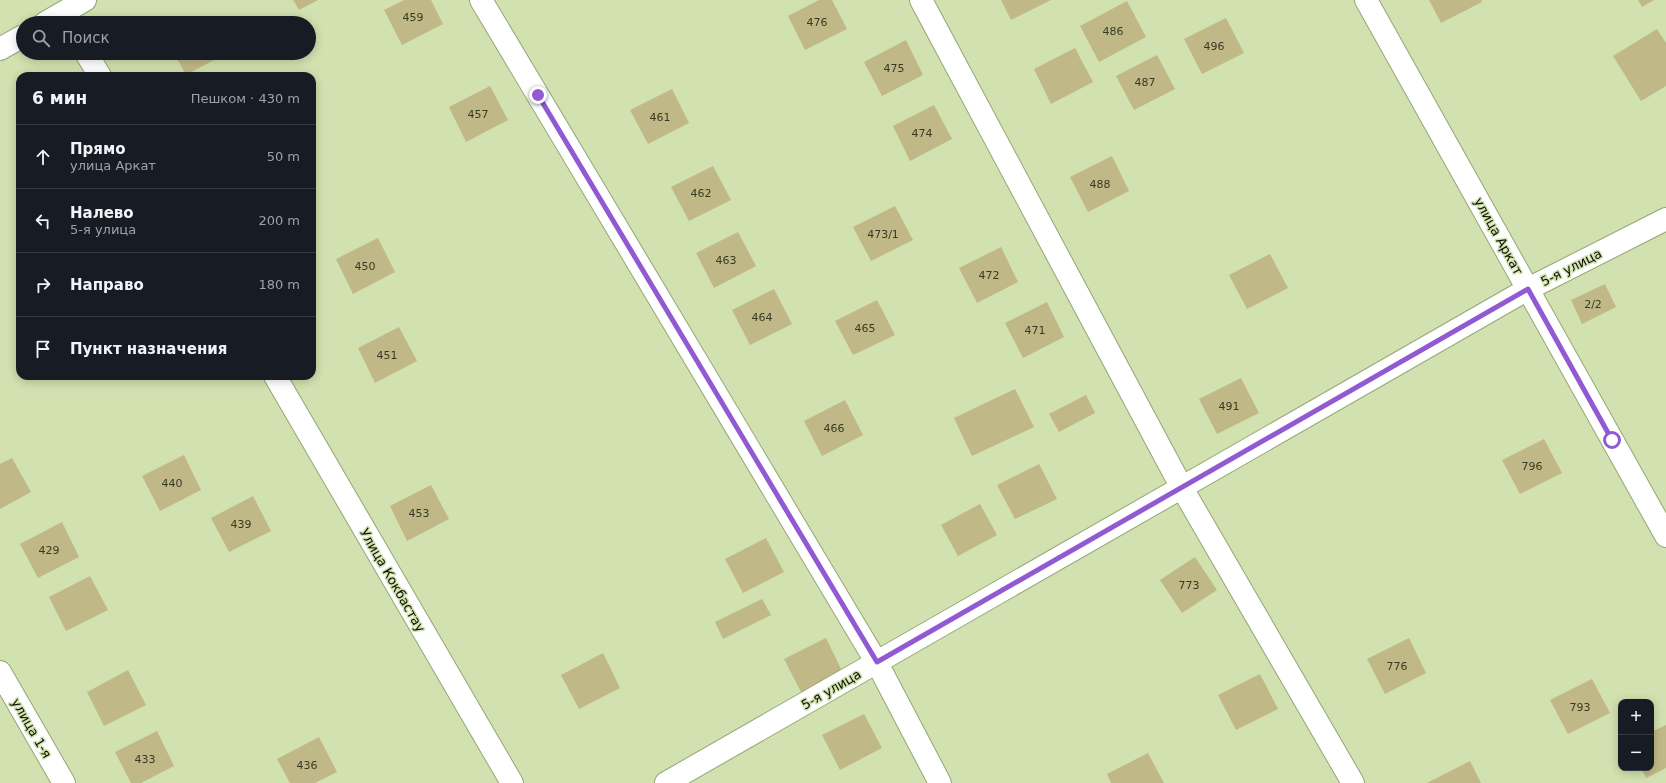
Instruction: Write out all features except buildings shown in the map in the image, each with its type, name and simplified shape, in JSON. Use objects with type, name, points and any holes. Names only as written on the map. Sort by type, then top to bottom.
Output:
[{"type":"street","points":[[58,15],[85,0]]},
{"type":"street","points":[[481,0],[877,662],[940,783]]},
{"type":"street","points":[[921,0],[1182,488],[1353,783]]},
{"type":"street","name":"улица Аркат","points":[[1366,0],[1666,536]]},
{"type":"street","points":[[0,49],[16,40]]},
{"type":"street","points":[[90,60],[98,72]]},
{"type":"street","name":"5-я улица","points":[[666,783],[1528,289],[1666,219]]},
{"type":"street","name":"Улица Кокбастау","points":[[277,380],[512,783]]},
{"type":"street","name":"улица 1-я","points":[[0,672],[64,783]]},
{"type":"route","points":[[538,95],[877,662],[1528,289],[1612,440]]}]
